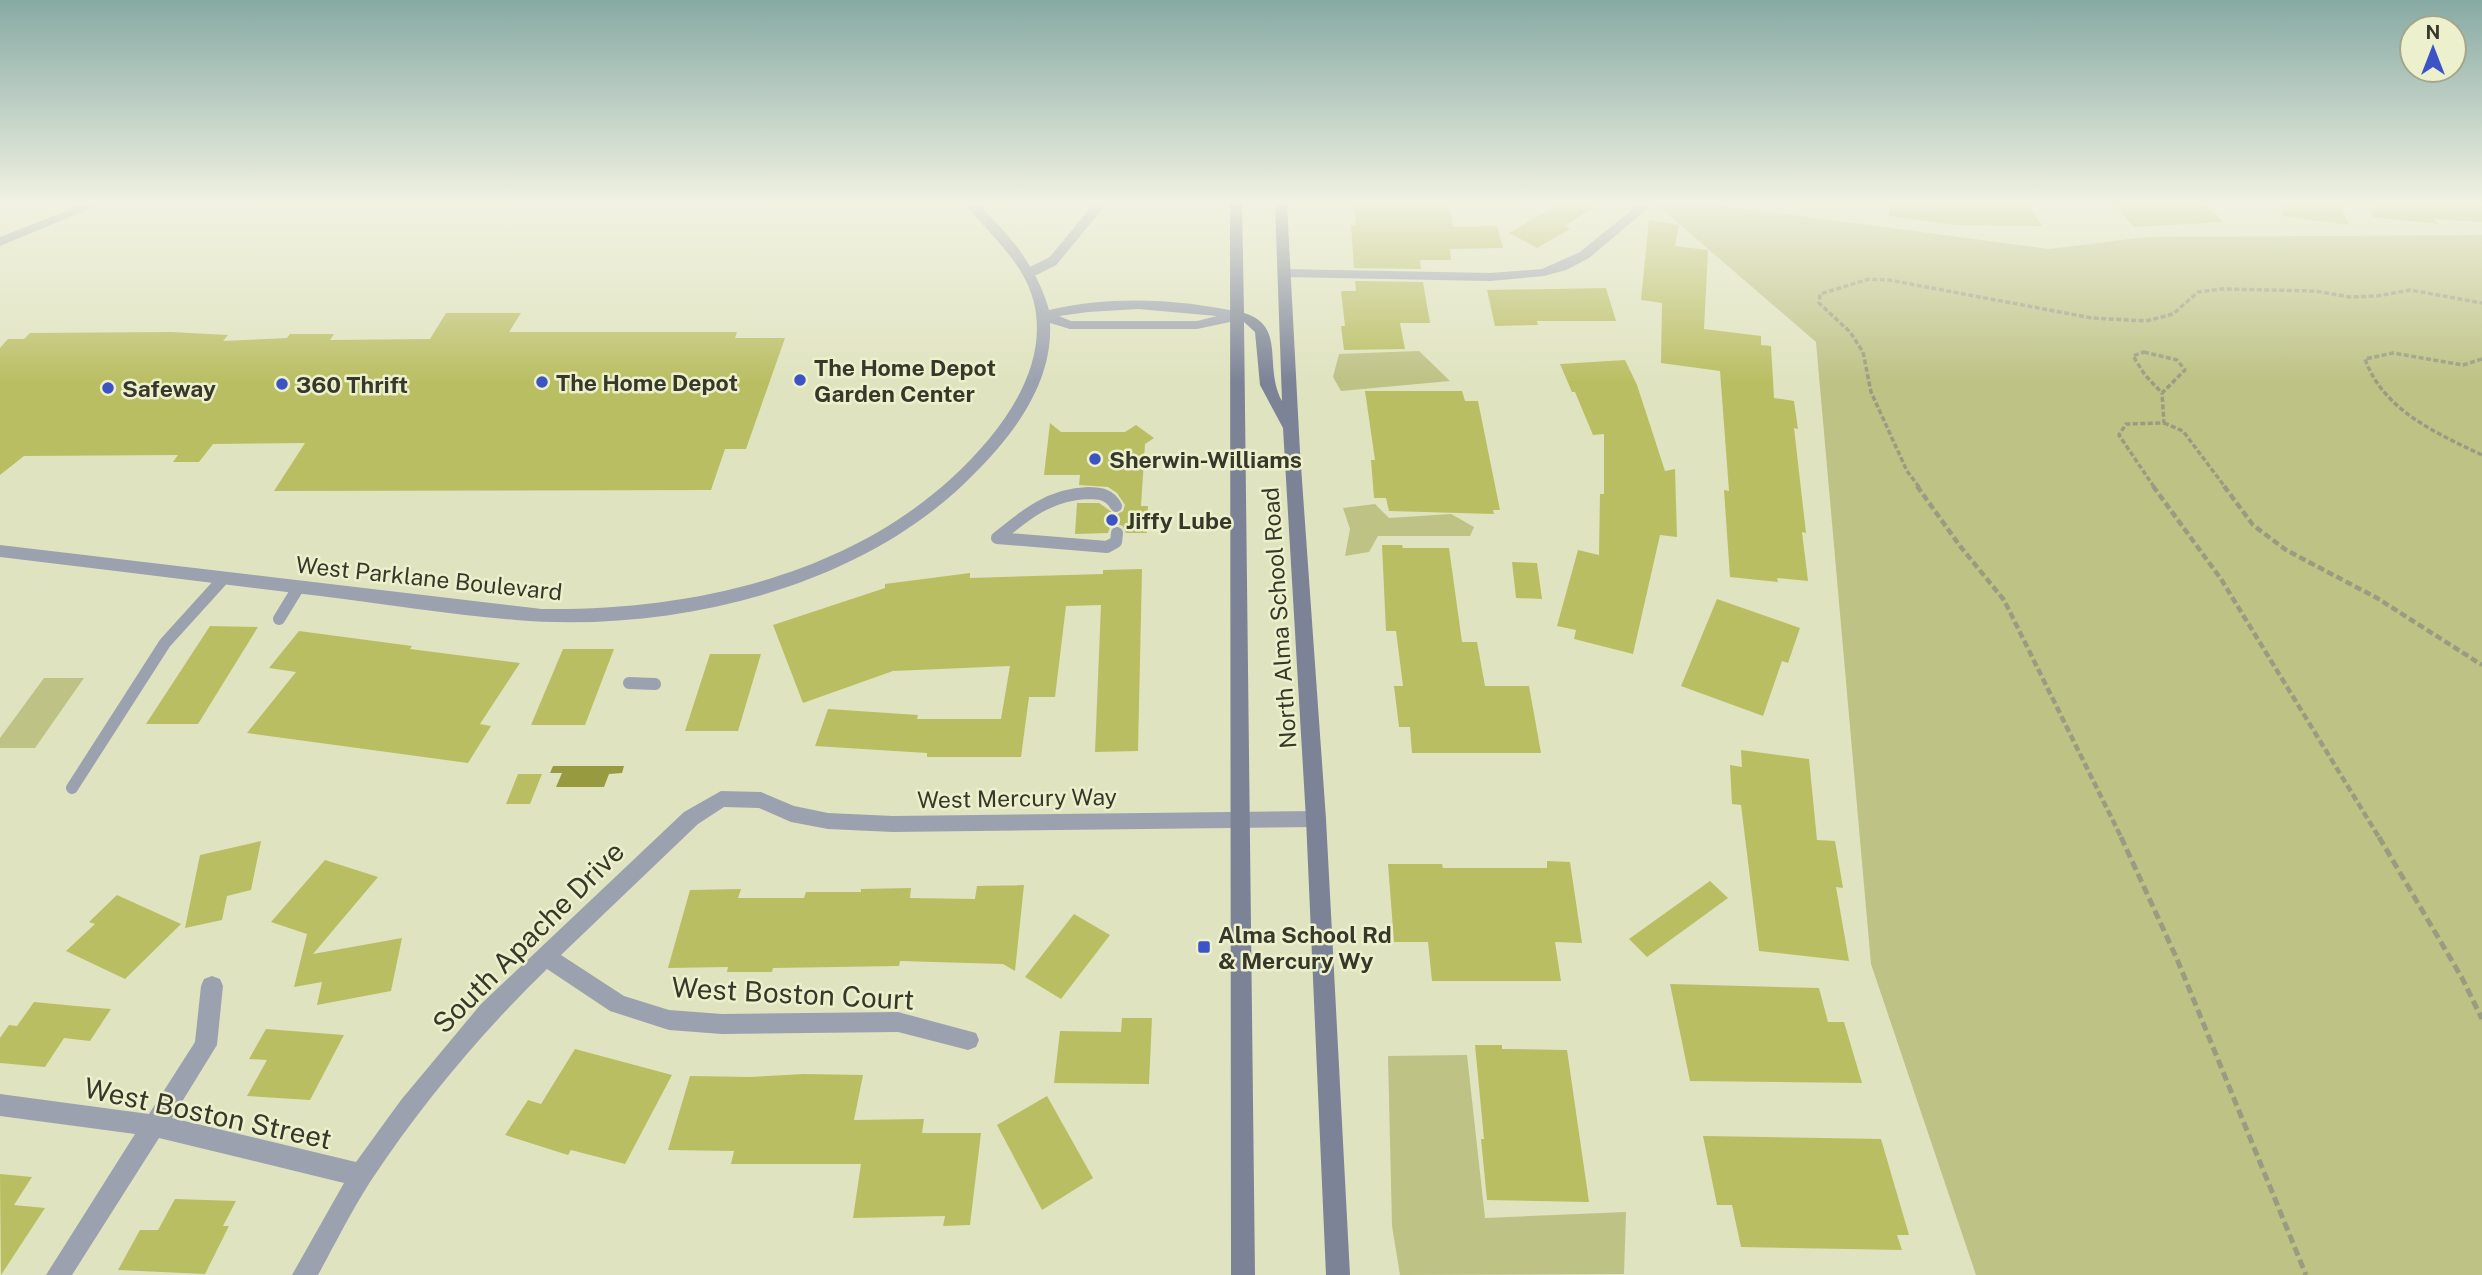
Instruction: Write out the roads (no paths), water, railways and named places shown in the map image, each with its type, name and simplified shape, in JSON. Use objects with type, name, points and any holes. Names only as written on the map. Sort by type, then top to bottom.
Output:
[{"type":"main road","name":"North Alma School Road","points":[[1238,264],[1243,1275]]},
{"type":"main road","name":"North Alma School Road","points":[[1284,264],[1316,819],[1338,1275]]},
{"type":"main road","points":[[1239,316],[1253,318],[1262,329],[1266,380],[1292,431]]},
{"type":"street","name":"West Parklane Boulevard","points":[[0,551],[516,614],[560,617],[610,615],[722,599],[771,585],[815,568],[876,539],[914,517],[971,469],[1012,420],[1030,390],[1041,359],[1044,316],[1029,273],[1022,264]]},
{"type":"street","points":[[1284,273],[1490,278],[1532,275],[1568,264]]},
{"type":"street","points":[[1044,316],[1070,325],[1198,325],[1239,316]]},
{"type":"street","name":"West Mercury Way","points":[[721,799],[761,800],[791,814],[828,821],[893,824],[1316,819]]},
{"type":"street","name":"South Apache Drive","points":[[304,1275],[361,1175],[409,1108],[480,1022],[691,818],[721,799]]},
{"type":"street","name":"West Boston Court","points":[[546,957],[618,1004],[669,1020],[722,1024],[898,1022],[968,1040]]},
{"type":"street","points":[[58,1275],[206,1045],[212,986]]},
{"type":"street","name":"West Boston Street","points":[[0,1105],[156,1126],[361,1175]]},
{"type":"lane","points":[[1029,273],[1048,264]]},
{"type":"lane","points":[[1116,506],[1111,498],[1098,493],[1065,494],[1045,500],[997,538],[1107,547],[1116,542],[1117,533]]},
{"type":"lane","points":[[72,788],[165,643],[223,579]]},
{"type":"lane","points":[[279,619],[298,587]]},
{"type":"lane","points":[[629,683],[655,684]]},
{"type":"place","name":"The Home Depot Garden Center","points":[[800,380]]},
{"type":"place","name":"The Home Depot","points":[[542,382]]},
{"type":"place","name":"360 Thrift","points":[[282,384]]},
{"type":"place","name":"Safeway","points":[[108,388]]},
{"type":"place","name":"Sherwin-Williams","points":[[1095,459]]},
{"type":"place","name":"Jiffy Lube","points":[[1112,520]]},
{"type":"place","name":"Alma School Rd & Mercury Wy","points":[[1204,947]]}]
